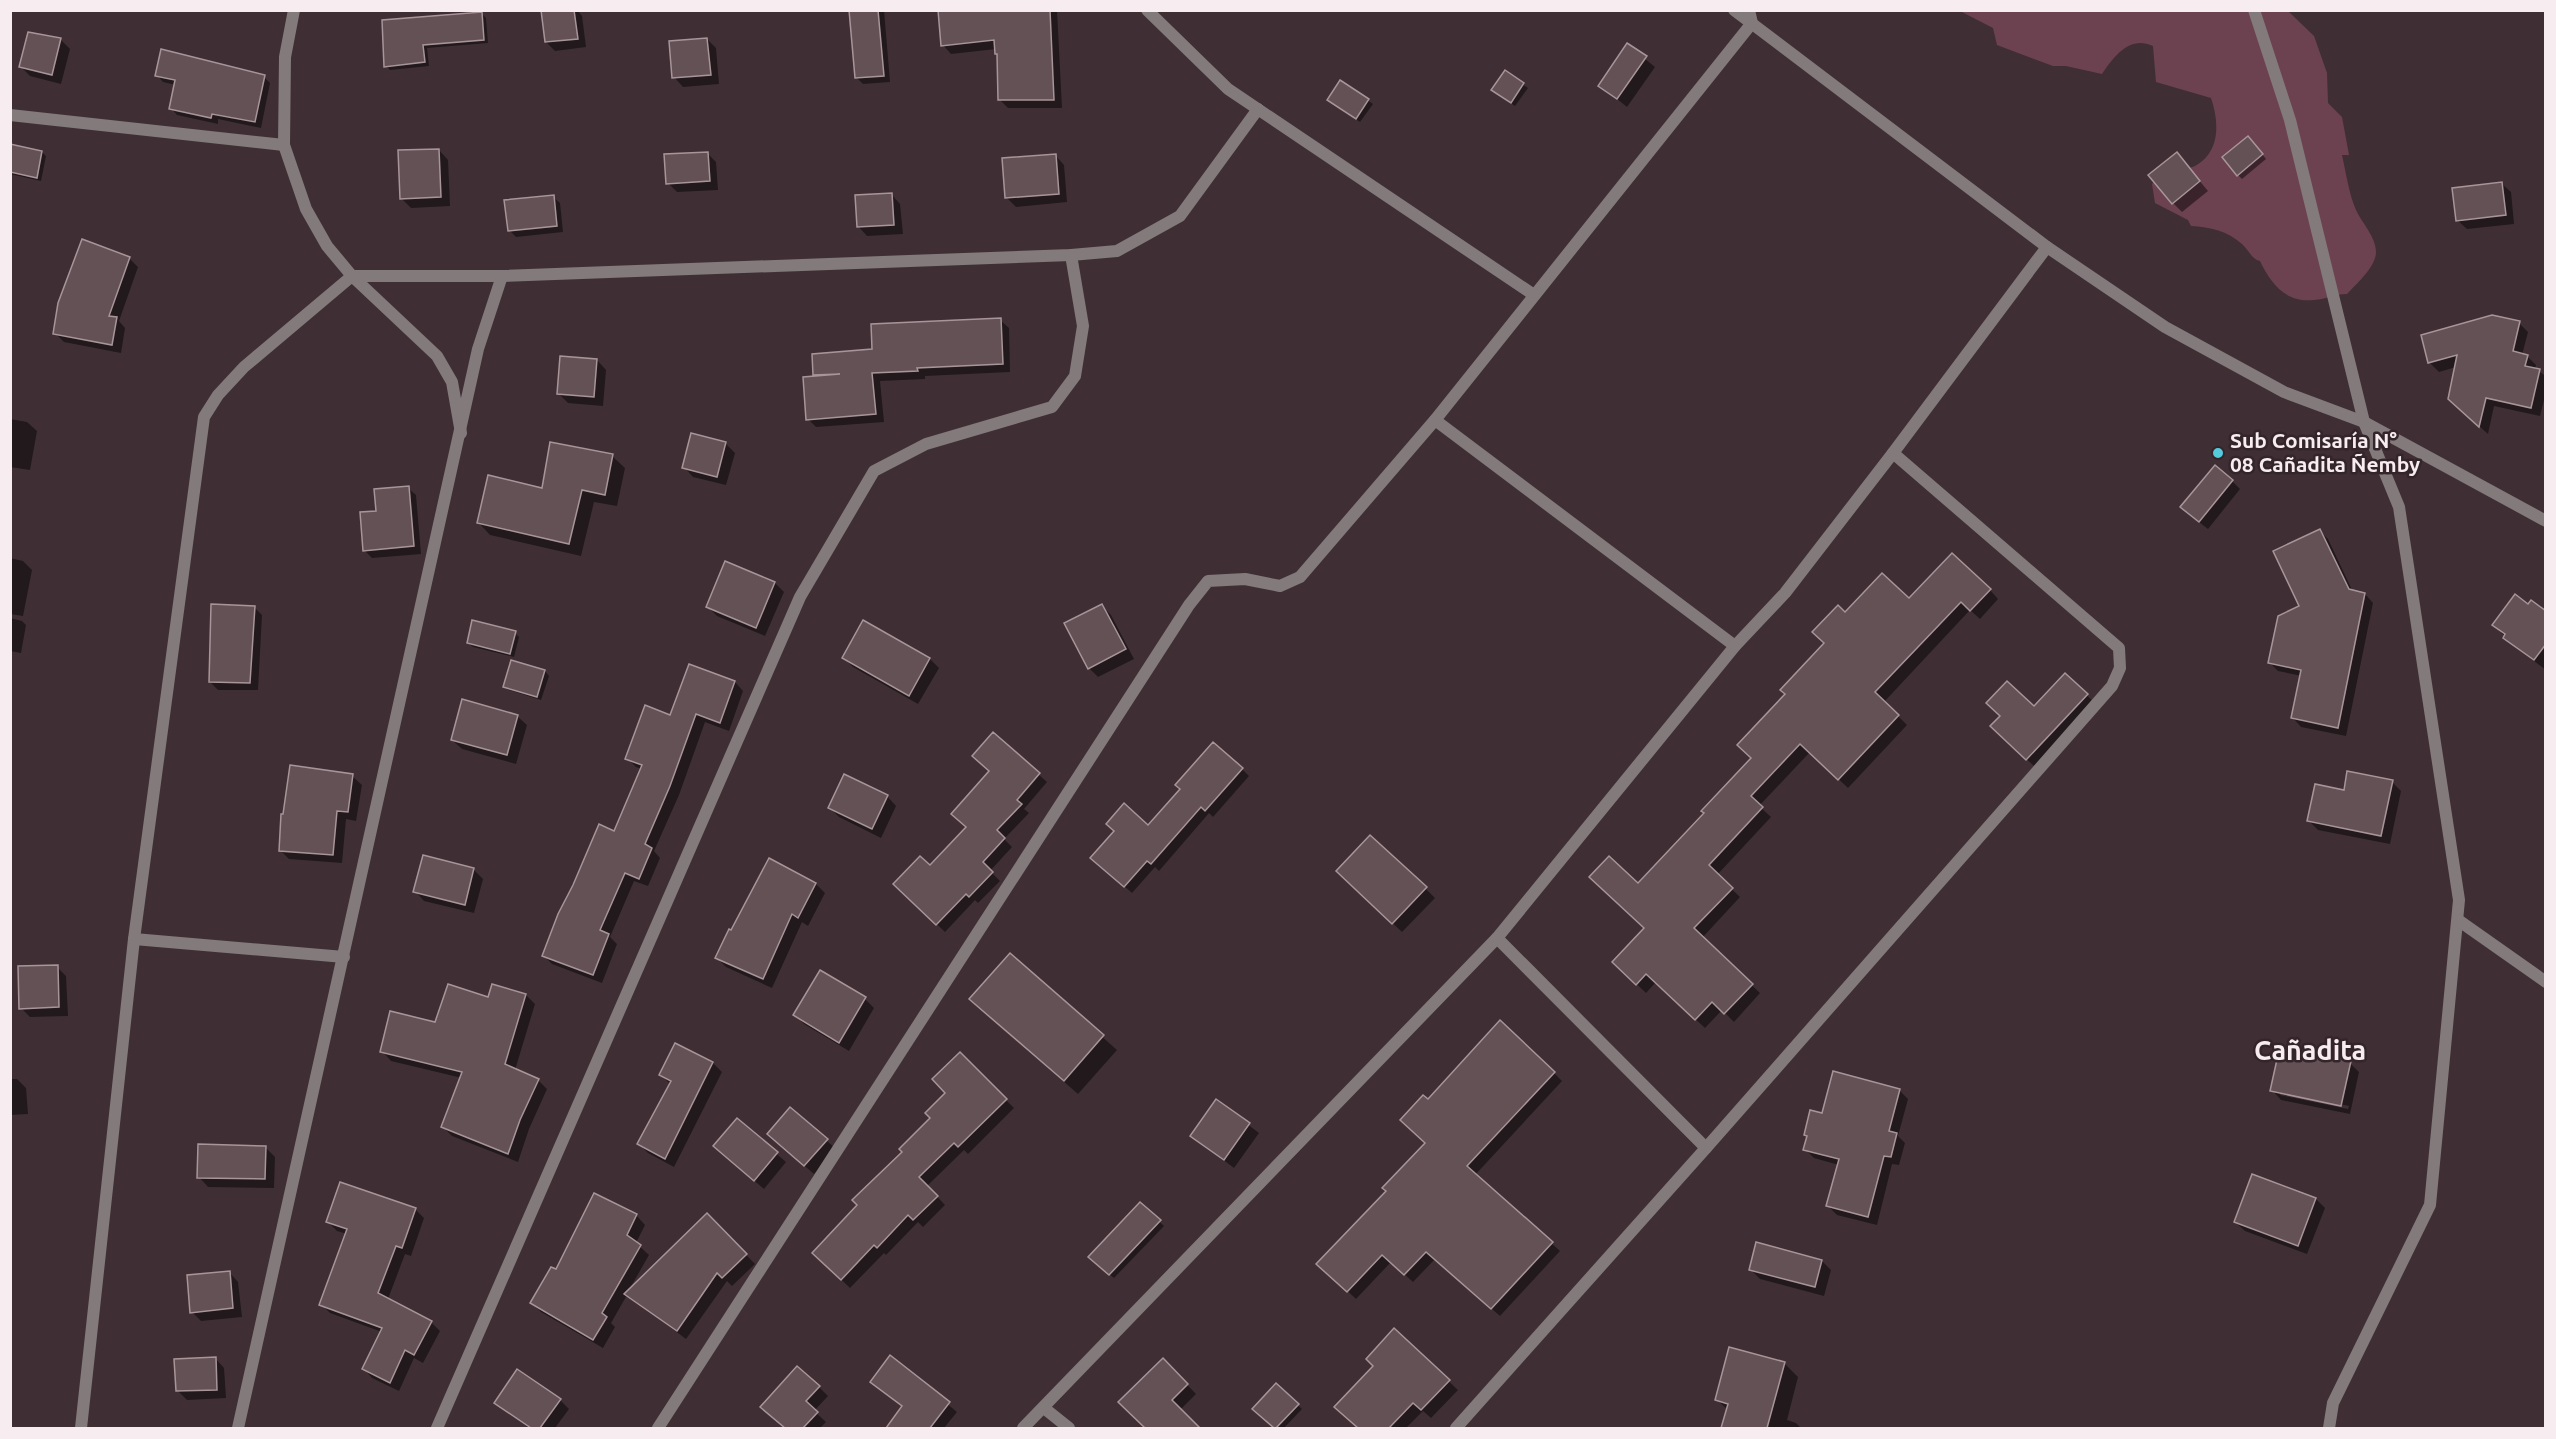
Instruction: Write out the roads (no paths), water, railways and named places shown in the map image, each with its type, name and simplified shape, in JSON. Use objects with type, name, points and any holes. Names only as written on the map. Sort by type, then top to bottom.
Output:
[{"type":"street","points":[[294,10],[285,57],[284,145],[306,209],[327,246],[352,276],[437,356],[452,382],[461,433]]},
{"type":"street","points":[[1147,10],[1228,89],[1534,295]]},
{"type":"street","points":[[1734,10],[2047,247],[2165,327],[2284,392],[2364,422],[2546,521]]},
{"type":"street","points":[[1749,10],[1752,23]]},
{"type":"street","points":[[2254,10],[2290,120],[2364,422],[2399,507],[2459,900],[2430,1205],[2333,1403],[2329,1428]]},
{"type":"street","points":[[658,1428],[1189,604],[1208,581],[1245,579],[1280,586],[1300,577],[1435,420],[1752,23]]},
{"type":"street","points":[[81,1428],[134,939],[204,417],[218,395],[244,367],[352,276],[502,276],[1071,255],[1117,251],[1180,216],[1258,109]]},
{"type":"street","points":[[10,115],[284,145]]},
{"type":"street","points":[[1023,1428],[1497,939],[1736,646],[1785,594],[2047,247]]},
{"type":"street","points":[[437,1428],[800,597],[874,471],[926,444],[1052,407],[1075,376],[1083,326],[1071,255]]},
{"type":"street","points":[[238,1428],[478,349],[502,276]]},
{"type":"street","points":[[1435,420],[1736,646]]},
{"type":"street","points":[[1456,1428],[1706,1148],[2112,686],[2120,668],[2119,648],[1893,453]]},
{"type":"street","points":[[2458,920],[2546,982]]},
{"type":"street","points":[[134,939],[344,957]]},
{"type":"street","points":[[1497,939],[1706,1148]]},
{"type":"street","points":[[1044,1408],[1069,1428]]},
{"type":"place","name":"Sub Comisaría N° 08 Cañadita Ñemby","points":[[2218,453]]},
{"type":"district","name":"Cañadita","points":[[2310,1051]]}]
